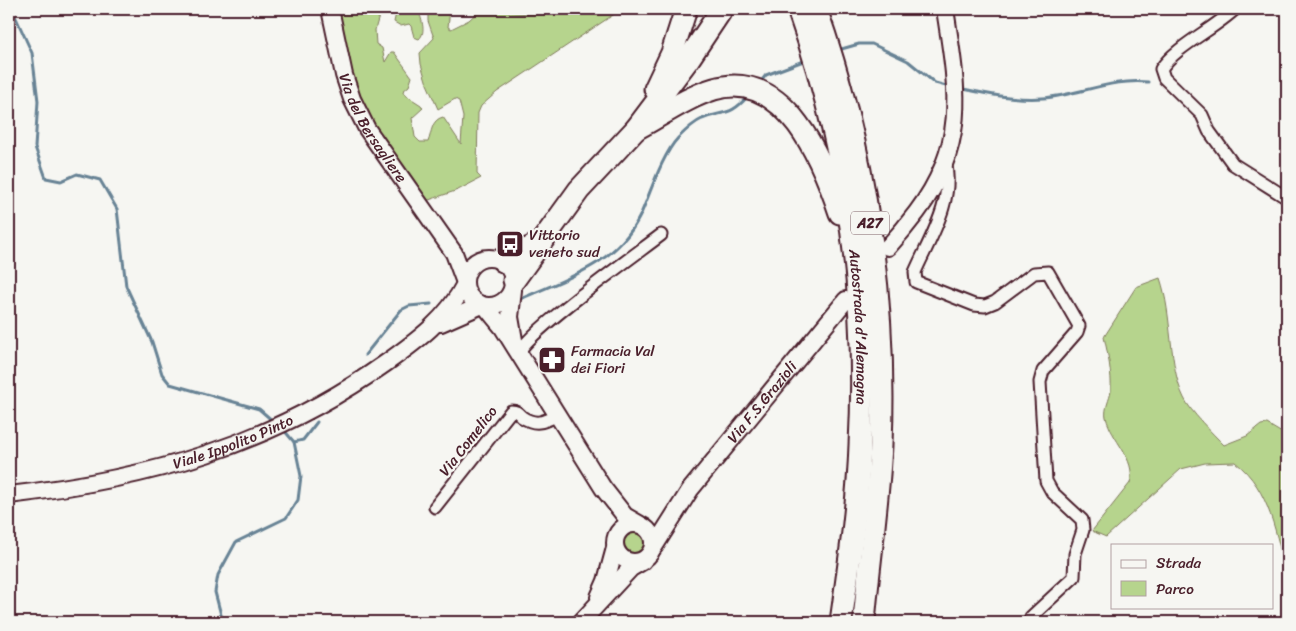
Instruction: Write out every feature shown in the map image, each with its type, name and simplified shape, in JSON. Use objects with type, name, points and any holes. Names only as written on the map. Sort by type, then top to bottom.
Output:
[{"type":"highway","name":"A27","points":[[636,129],[672,53],[686,9]]},
{"type":"highway","name":"A27","points":[[513,284],[538,244],[580,190],[636,129],[688,60],[722,9]]},
{"type":"highway","name":"Autostrada d'Alemagna","points":[[798,9],[829,103],[847,196],[852,291],[861,366],[860,446],[841,622]]},
{"type":"highway","name":"Autostrada d'Alemagna","points":[[816,9],[845,97],[860,161],[876,279],[881,445],[864,622]]},
{"type":"highway","name":"A27","points":[[636,129],[703,92],[716,88],[740,86],[752,88],[766,95],[791,116],[807,135],[816,151],[845,226],[852,291]]},
{"type":"highway","name":"A27","points":[[495,259],[538,244]]},
{"type":"main road","name":"Via del Bersagliere","points":[[330,9],[344,75],[367,129],[442,234],[458,261],[464,282]]},
{"type":"main road","points":[[888,247],[925,200],[946,162],[954,135],[956,101],[954,66],[945,9]]},
{"type":"main road","name":"Via del Bersagliere","points":[[442,234],[459,247],[495,259]]},
{"type":"main road","points":[[518,354],[511,327],[512,273],[495,259],[474,262],[468,268],[464,282],[468,294],[484,306],[518,354],[624,516],[641,525],[653,536],[649,554],[632,563],[621,558],[615,543],[614,515],[604,488]]},
{"type":"main road","name":"Viale Ippolito Pinto","points":[[9,496],[80,487],[148,473],[211,454],[268,431],[370,374],[432,327],[454,303],[464,282]]},
{"type":"main road","points":[[484,306],[498,305],[505,301],[513,284]]},
{"type":"main road","name":"Via F.S.Grazioli","points":[[581,622],[631,568],[649,554],[679,504],[852,291]]},
{"type":"main road","name":"Viale Ippolito Pinto","points":[[432,327],[464,312],[484,306]]},
{"type":"main road","name":"Via F.S.Grazioli","points":[[641,525],[660,520],[679,504]]},
{"type":"main road","points":[[615,543],[622,528],[627,525],[641,525]]},
{"type":"main road","name":"Via F.S.Grazioli","points":[[593,608],[606,581],[615,543]]},
{"type":"street","points":[[1235,9],[1219,24],[1168,58],[1161,69],[1164,78],[1202,115],[1209,131],[1234,164],[1287,198]]},
{"type":"street","points":[[946,162],[949,181],[946,200],[915,272],[916,282],[974,305],[986,306],[995,302],[1034,273],[1048,272],[1079,326],[1077,332],[1043,371],[1040,382],[1046,481],[1052,492],[1080,517],[1083,530],[1075,554],[1074,577],[1029,622]]},
{"type":"street","points":[[518,354],[524,344],[562,312],[661,235]]},
{"type":"street","name":"Via Comelico","points":[[435,507],[511,412],[516,411],[534,423],[540,424],[558,415]]},
{"type":"green space","points":[[336,9],[381,9],[375,30],[376,44],[382,48],[385,62],[391,52],[394,52],[412,77],[409,86],[403,91],[404,94],[423,108],[412,118],[415,137],[420,142],[428,142],[434,124],[443,117],[461,144],[463,117],[459,101],[455,99],[438,109],[421,64],[420,53],[434,38],[428,21],[428,9],[450,9],[448,27],[451,29],[469,20],[481,9],[528,14],[582,9],[622,9],[497,92],[481,106],[478,113],[477,174],[481,178],[458,190],[426,201],[373,127],[357,96]]},
{"type":"green space","points":[[397,9],[418,9],[423,29],[419,39],[414,37],[409,24],[401,26],[394,22]]},
{"type":"green space","points":[[1160,278],[1167,308],[1175,371],[1184,398],[1191,409],[1224,445],[1247,436],[1261,425],[1267,424],[1287,436],[1287,577],[1275,530],[1264,500],[1257,486],[1235,462],[1205,463],[1181,469],[1106,537],[1092,531],[1130,483],[1131,474],[1127,458],[1113,434],[1106,417],[1111,384],[1104,337],[1136,287]]},
{"type":"green space","points":[[634,529],[644,533],[648,543],[644,553],[634,557],[624,553],[620,543],[624,533]]},
{"type":"waterway","points":[[12,9],[32,53],[38,101],[35,147],[46,178],[61,181],[77,174],[100,180],[117,209],[126,286],[152,342],[162,374],[170,384],[259,409],[274,422]]},
{"type":"waterway","points":[[838,50],[859,44],[872,44],[908,61],[935,83],[950,87]]},
{"type":"waterway","points":[[759,84],[766,75],[806,60]]},
{"type":"waterway","points":[[959,88],[1001,96],[1043,98],[1122,82],[1148,82]]},
{"type":"waterway","points":[[518,300],[587,269],[617,247],[640,216],[662,164],[678,138],[689,127],[710,116],[731,110],[742,103],[748,96]]},
{"type":"waterway","points":[[365,355],[401,310],[409,306],[431,304]]},
{"type":"waterway","points":[[294,442],[303,440],[317,422]]},
{"type":"waterway","points":[[225,622],[221,615],[215,592],[218,575],[236,542],[286,518],[298,500],[301,476],[294,442],[283,429]]},
{"type":"place","name":"Vittorio veneto sud","points":[[510,244]]},
{"type":"place","name":"Farmacia Val dei Fiori","points":[[552,360]]}]
